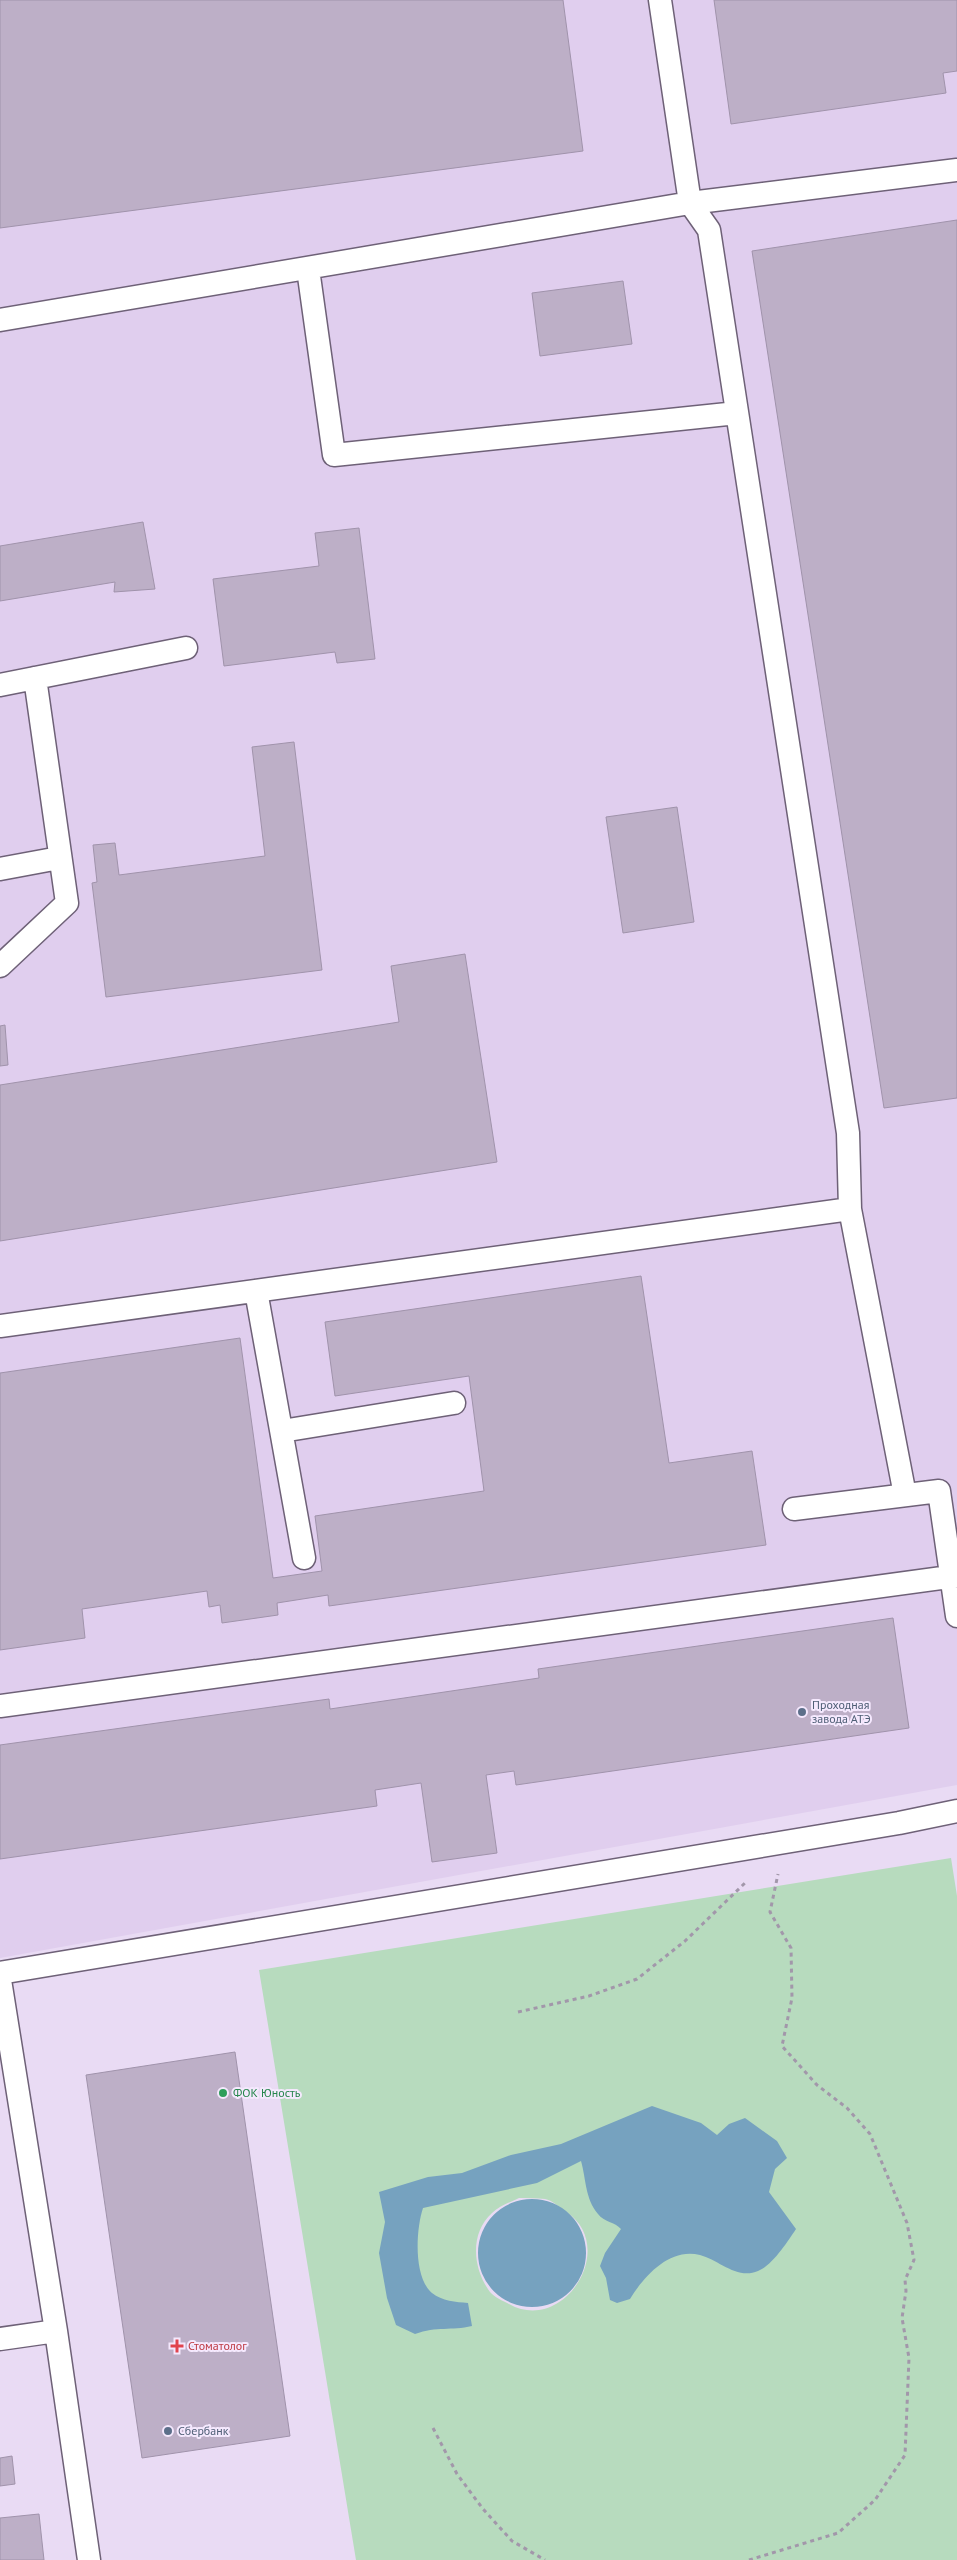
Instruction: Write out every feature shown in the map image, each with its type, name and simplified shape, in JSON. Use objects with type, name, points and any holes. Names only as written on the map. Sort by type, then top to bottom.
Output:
[{"type":"lane","points":[[660,0],[690,203],[709,230],[848,1133],[850,1209],[905,1495]]},
{"type":"lane","points":[[0,320],[690,203],[957,170]]},
{"type":"lane","points":[[308,269],[334,455],[737,413]]},
{"type":"lane","points":[[0,685],[186,648]]},
{"type":"lane","points":[[0,966],[67,904],[35,678]]},
{"type":"lane","points":[[0,869],[59,858]]},
{"type":"lane","points":[[0,1326],[850,1209]]},
{"type":"lane","points":[[256,1291],[304,1558]]},
{"type":"lane","points":[[282,1431],[454,1403]]},
{"type":"lane","points":[[794,1509],[939,1491],[954,1576],[957,1616]]},
{"type":"lane","points":[[0,1706],[954,1576]]},
{"type":"lane","points":[[0,1973],[783,1842],[957,1811]]},
{"type":"lane","points":[[0,1980],[56,2331],[89,2560]]},
{"type":"lane","points":[[0,2339],[56,2331]]},
{"type":"path","points":[[749,2560],[838,2533],[875,2500],[905,2455],[908,2403],[909,2358],[902,2318],[906,2291],[905,2280],[914,2260],[907,2223],[870,2134],[847,2108],[817,2085],[782,2046],[792,1998],[791,1948],[770,1912],[783,1842]]},
{"type":"path","points":[[518,2012],[589,1996],[637,1978],[685,1941],[748,1880]]},
{"type":"path","points":[[433,2428],[457,2474],[483,2509],[512,2541],[545,2560]]},
{"type":"shaded area","points":[[0,0],[957,0],[957,1785],[0,1958]]},
{"type":"green space","points":[[951,1858],[957,1896],[957,2560],[356,2560],[259,1970]],"holes":[[[519,2198],[545,2199],[555,2204],[581,2226],[587,2245],[586,2264],[578,2282],[565,2297],[549,2307],[529,2310],[509,2304],[490,2292],[480,2273],[476,2252],[477,2241],[485,2221],[498,2208]]]},
{"type":"water","points":[[652,2106],[701,2123],[717,2135],[729,2124],[745,2118],[777,2141],[787,2158],[775,2169],[769,2192],[796,2229],[769,2264],[758,2271],[743,2273],[700,2255],[678,2255],[668,2259],[650,2273],[630,2299],[617,2303],[610,2300],[606,2278],[600,2266],[605,2253],[621,2229],[600,2217],[594,2208],[588,2195],[581,2161],[537,2183],[423,2208],[419,2228],[418,2252],[419,2265],[426,2286],[440,2298],[468,2303],[472,2326],[430,2330],[415,2334],[396,2325],[387,2298],[379,2253],[385,2222],[379,2192],[428,2177],[462,2173],[511,2155],[561,2144]]},
{"type":"water","points":[[532,2199],[553,2203],[570,2215],[582,2232],[586,2253],[582,2274],[570,2291],[553,2303],[532,2307],[511,2303],[494,2291],[482,2274],[478,2253],[482,2232],[494,2215],[511,2203]]},
{"type":"building","points":[[0,0],[563,0],[583,151],[0,228]]},
{"type":"building","points":[[714,0],[957,0],[957,71],[943,73],[946,93],[731,124]]},
{"type":"building","points":[[957,220],[957,1098],[884,1108],[752,251]]},
{"type":"building","points":[[623,281],[632,344],[540,356],[532,293]]},
{"type":"building","points":[[143,522],[155,589],[114,592],[115,582],[0,601],[0,546]]},
{"type":"building","points":[[359,528],[375,659],[337,663],[335,652],[224,666],[213,579],[319,566],[315,533]]},
{"type":"building","points":[[294,742],[322,970],[106,997],[92,883],[97,882],[93,845],[115,843],[119,875],[265,856],[252,747]]},
{"type":"building","points":[[677,807],[694,922],[623,933],[606,817]]},
{"type":"building","points":[[465,954],[497,1162],[0,1241],[0,1085],[399,1022],[391,966]]},
{"type":"building","points":[[5,1025],[8,1065],[0,1066],[0,1026]]},
{"type":"building","points":[[641,1276],[669,1463],[752,1451],[766,1545],[329,1606],[328,1595],[277,1603],[278,1615],[222,1623],[220,1605],[209,1607],[207,1591],[82,1609],[85,1638],[0,1650],[0,1373],[240,1338],[273,1578],[322,1571],[315,1516],[484,1491],[469,1376],[335,1396],[325,1322]]},
{"type":"building","points":[[893,1618],[909,1728],[516,1785],[514,1771],[486,1775],[497,1853],[432,1862],[421,1783],[375,1790],[377,1806],[0,1859],[0,1745],[329,1699],[330,1709],[539,1678],[538,1669]]},
{"type":"building","points":[[235,2052],[290,2436],[142,2458],[86,2075]]},
{"type":"building","points":[[12,2456],[15,2484],[0,2486],[0,2458]]},
{"type":"building","points":[[39,2514],[44,2560],[0,2560],[0,2518]]},
{"type":"place","name":"Проходная завода АТЭ","points":[[802,1712]]},
{"type":"place","name":"ФОК Юность","points":[[223,2093]]},
{"type":"place","name":"Стоматолог","points":[[177,2346]]},
{"type":"place","name":"Сбербанк","points":[[168,2431]]}]
